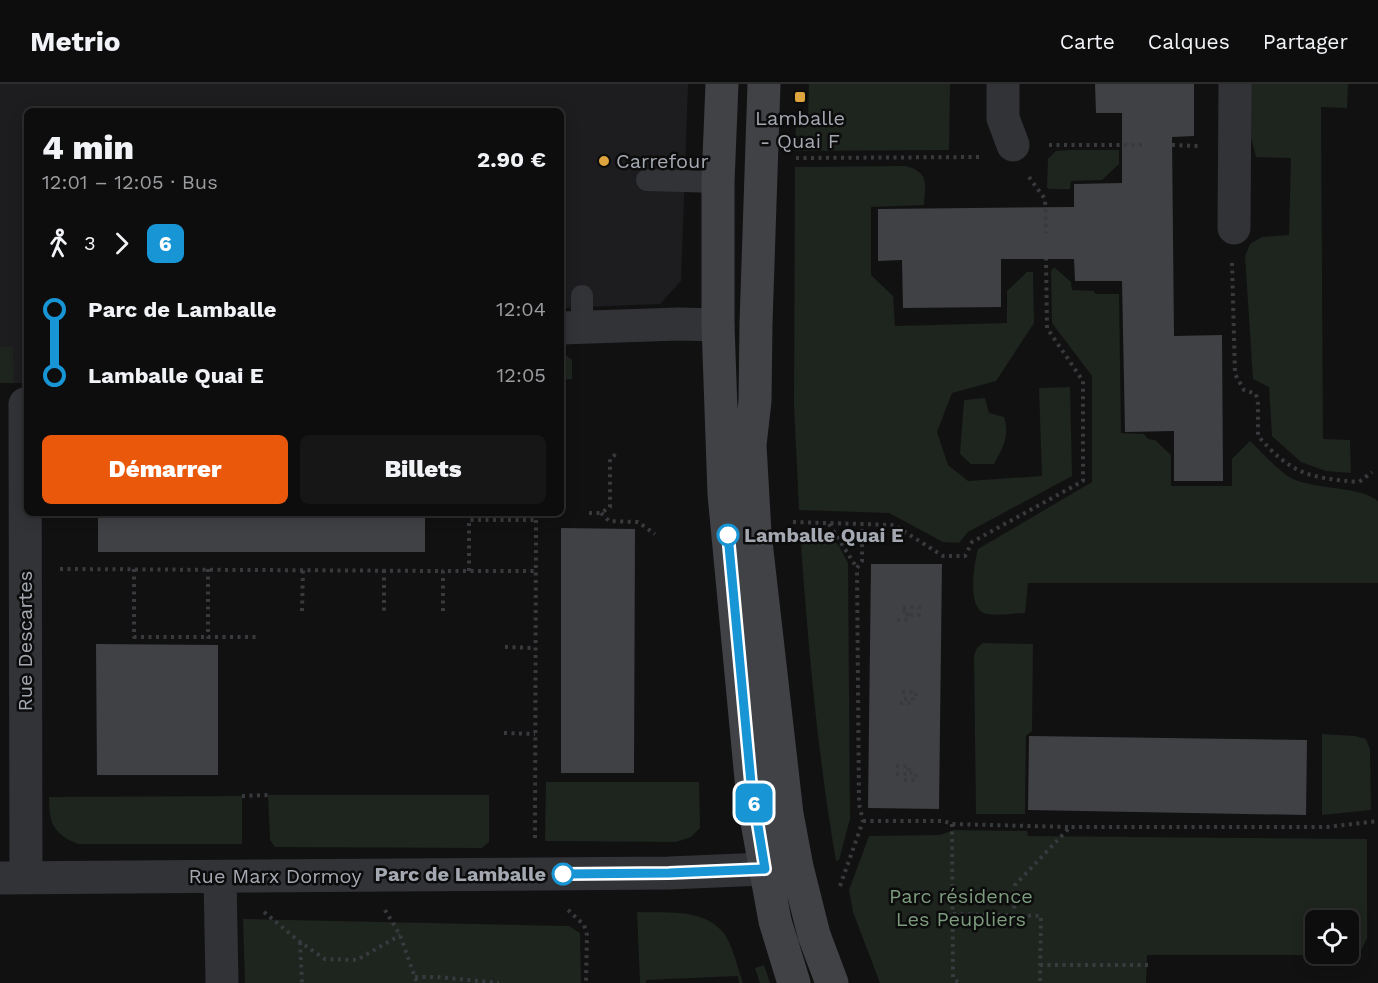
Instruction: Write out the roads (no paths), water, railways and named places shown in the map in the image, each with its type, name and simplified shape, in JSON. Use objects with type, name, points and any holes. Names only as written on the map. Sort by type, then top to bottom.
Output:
[{"type":"street","points":[[722,84],[718,182],[718,325],[724,494],[751,783],[781,868],[813,935],[832,983]]},
{"type":"street","points":[[764,84],[755,401],[750,446],[755,533],[785,802],[775,921],[794,983]]},
{"type":"street","points":[[1002,151],[1003,84]]},
{"type":"street","points":[[1234,228],[1235,84]]},
{"type":"street","points":[[575,317],[679,324],[756,323]]},
{"type":"street","name":"Rue Descartes","points":[[13,878],[17,404]]},
{"type":"street","name":"Rue Marx Dormoy","points":[[13,878],[669,873],[781,868]]},
{"type":"street","points":[[220,877],[222,983]]},
{"type":"lane","points":[[647,180],[718,182]]},
{"type":"place","name":"Lamballe - Quai F","points":[[800,97]]},
{"type":"place","name":"Carrefour","points":[[604,161]]},
{"type":"place","name":"Lamballe Quai E","points":[[728,535]]},
{"type":"place","name":"Parc de Lamballe","points":[[563,874]]},
{"type":"park label","name":"Parc résidence Les Peupliers","points":[[961,908]]}]
